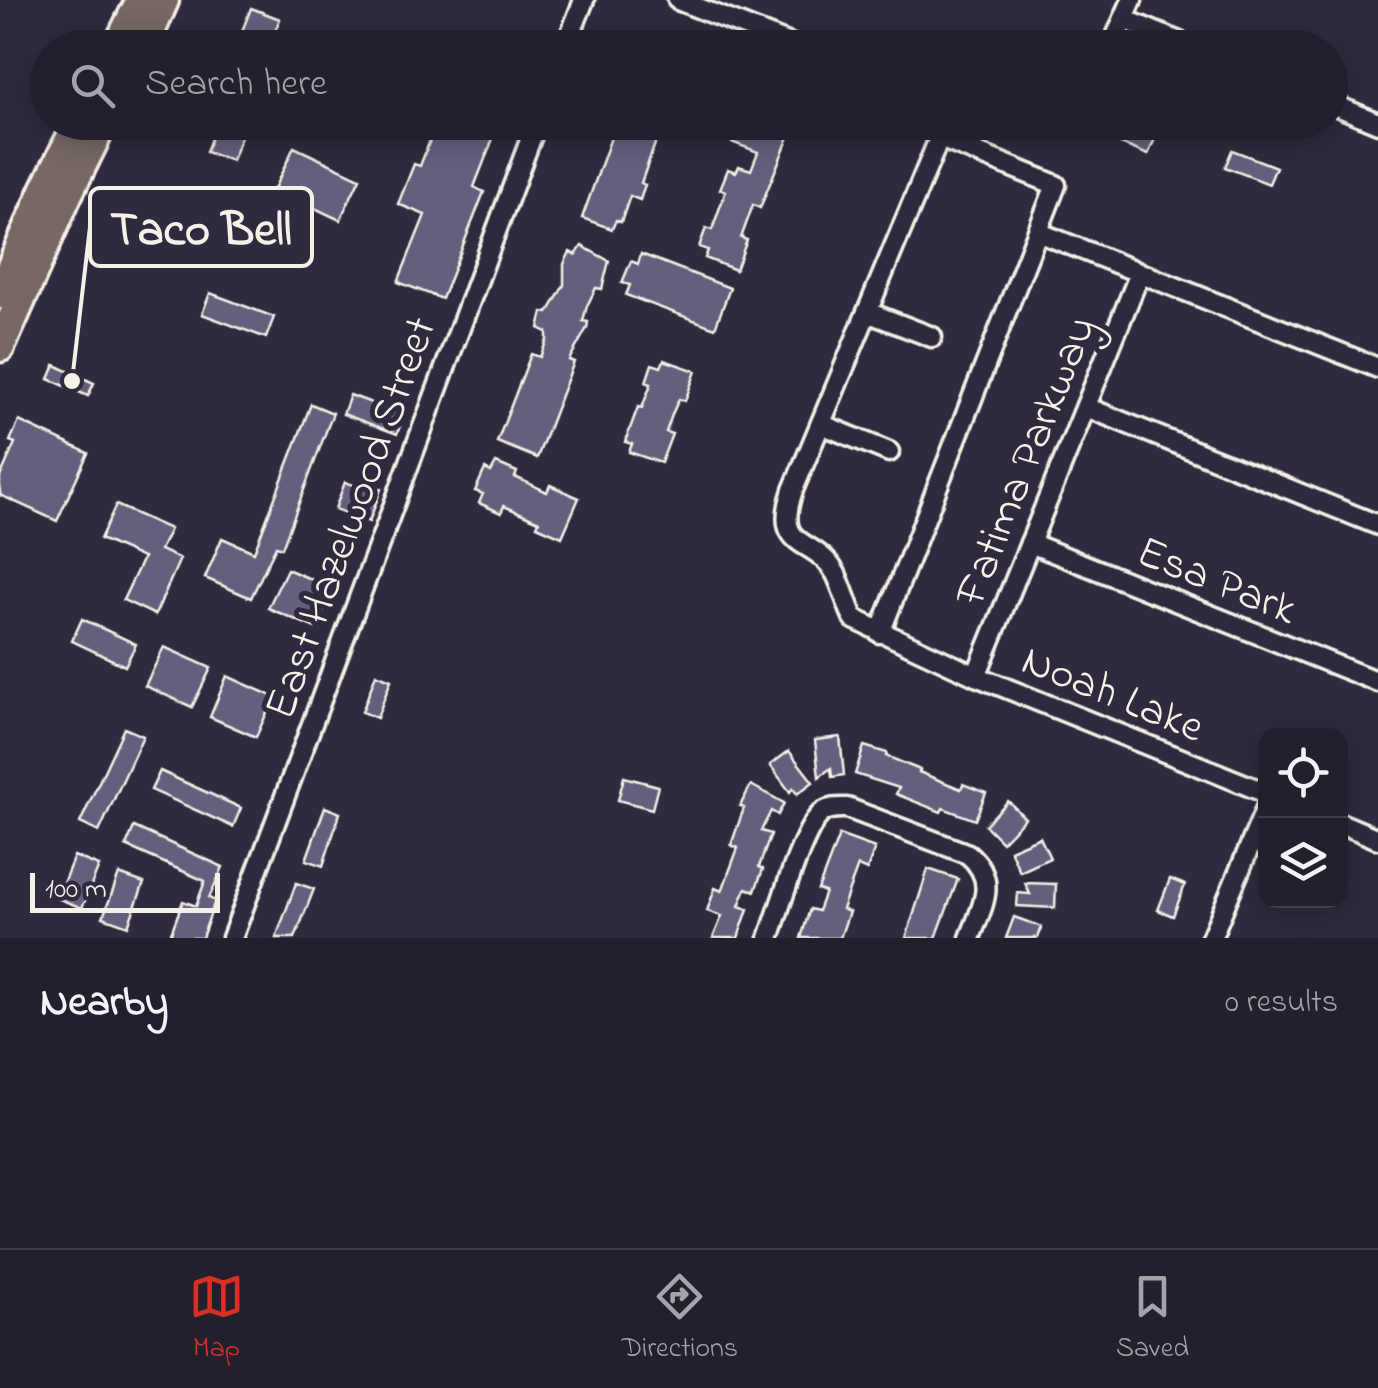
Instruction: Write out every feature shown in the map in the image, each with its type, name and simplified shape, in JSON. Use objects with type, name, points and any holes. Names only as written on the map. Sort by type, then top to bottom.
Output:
[{"type":"highway","points":[[126,30],[141,0]]},
{"type":"highway","points":[[150,30],[164,0]]},
{"type":"highway","points":[[0,294],[70,140]]},
{"type":"highway","points":[[0,347],[95,140]]},
{"type":"street","points":[[572,30],[584,0]]},
{"type":"street","points":[[678,0],[754,30]]},
{"type":"street","points":[[1119,30],[1132,0]]},
{"type":"street","points":[[1124,19],[1151,30]]},
{"type":"street","points":[[1348,110],[1378,122]]},
{"type":"street","name":"East Hazelwood Street","points":[[232,938],[530,140]]},
{"type":"street","name":"Noah Lake","points":[[939,140],[785,516],[792,536],[835,572],[854,620],[976,676],[1258,790]]},
{"type":"street","points":[[880,632],[1056,185],[964,140]]},
{"type":"street","points":[[1038,232],[1378,368]]},
{"type":"street","name":"Fatima Parkway","points":[[976,676],[1140,273]]},
{"type":"street","points":[[867,312],[932,337]]},
{"type":"street","points":[[1086,408],[1378,525]]},
{"type":"street","points":[[821,424],[889,452]]},
{"type":"street","name":"Esa Park","points":[[1030,542],[1378,682]]},
{"type":"street","points":[[769,938],[808,831],[819,814],[831,808],[846,808],[968,854],[980,865],[986,882],[984,902],[970,938]]},
{"type":"street","points":[[1211,938],[1262,818]]},
{"type":"street","points":[[1348,827],[1378,839]]},
{"type":"building","points":[[251,8],[280,19],[275,30],[242,30]]},
{"type":"building","points":[[210,140],[240,140],[232,161],[206,152]]},
{"type":"building","points":[[430,140],[492,140],[474,187],[484,192],[442,299],[398,282],[425,215],[398,204],[414,164],[420,166]]},
{"type":"building","points":[[610,140],[656,141],[641,183],[645,185],[640,200],[630,196],[621,222],[616,220],[612,229],[582,218]]},
{"type":"building","points":[[726,140],[788,140],[760,208],[753,205],[741,238],[747,240],[736,270],[705,258],[708,250],[699,247],[706,228],[712,230],[726,191],[720,189],[728,169],[736,172],[739,166],[751,170],[758,152]]},
{"type":"building","points":[[1111,140],[1154,140],[1148,155]]},
{"type":"building","points":[[294,147],[360,178],[340,220],[274,189]]},
{"type":"building","points":[[1232,150],[1276,167],[1269,184],[1225,167]]},
{"type":"building","points":[[582,246],[609,261],[602,289],[596,288],[587,306],[583,321],[588,322],[587,328],[569,360],[574,362],[537,458],[497,442],[531,354],[540,357],[547,340],[547,332],[539,328],[543,312],[548,313],[564,285],[564,264],[570,252],[576,255]]},
{"type":"building","points":[[641,254],[730,288],[715,328],[626,295],[630,285],[622,283],[631,261],[638,264]]},
{"type":"building","points":[[210,293],[274,317],[266,338],[202,314]]},
{"type":"building","points":[[664,360],[696,371],[685,401],[679,399],[673,412],[666,432],[672,434],[661,463],[629,452],[632,444],[625,442],[651,384],[646,382],[652,364],[661,367]]},
{"type":"building","points":[[55,365],[94,383],[88,396],[49,379]]},
{"type":"building","points":[[350,395],[404,415],[397,434],[343,414]]},
{"type":"building","points":[[311,404],[333,413],[282,548],[276,546],[251,598],[205,578],[222,538],[254,552]]},
{"type":"building","points":[[19,421],[88,453],[57,521],[0,495],[0,477],[15,443],[10,441]]},
{"type":"building","points":[[496,463],[547,492],[550,485],[579,498],[562,537],[537,526],[539,521],[504,506],[501,513],[479,503],[483,494],[475,491],[485,469],[491,472]]},
{"type":"building","points":[[345,482],[361,488],[363,482],[381,489],[369,522],[335,509]]},
{"type":"building","points":[[116,505],[170,529],[160,550],[180,559],[155,615],[123,600],[143,558],[100,539]]},
{"type":"building","points":[[287,569],[334,589],[315,628],[268,608]]},
{"type":"building","points":[[82,619],[136,644],[125,666],[72,641]]},
{"type":"building","points":[[164,647],[211,668],[192,707],[145,686]]},
{"type":"building","points":[[376,674],[391,680],[377,718],[362,712]]},
{"type":"building","points":[[227,676],[274,697],[256,737],[210,717]]},
{"type":"building","points":[[124,728],[143,736],[99,832],[80,823]]},
{"type":"building","points":[[840,737],[844,775],[832,777],[831,768],[819,777],[815,740]]},
{"type":"building","points":[[864,746],[961,789],[963,784],[986,793],[975,820],[943,808],[941,812],[896,794],[899,788],[855,774]]},
{"type":"building","points":[[789,751],[813,782],[797,794],[793,788],[790,792],[770,765]]},
{"type":"building","points":[[160,771],[241,808],[233,827],[151,790]]},
{"type":"building","points":[[624,777],[658,786],[652,809],[618,800]]},
{"type":"building","points":[[751,785],[784,803],[778,815],[771,811],[761,831],[771,834],[755,891],[746,888],[739,906],[748,909],[738,938],[713,938],[722,916],[707,911],[715,888],[722,891],[738,848],[731,845],[744,808],[740,806]]},
{"type":"building","points":[[1008,801],[1025,818],[1002,842],[985,825]]},
{"type":"building","points":[[325,807],[340,813],[323,866],[306,860]]},
{"type":"building","points":[[134,827],[223,867],[209,898],[215,901],[202,938],[169,938],[183,901],[196,906],[205,881],[126,846]]},
{"type":"building","points":[[839,835],[875,848],[867,870],[858,866],[842,909],[849,912],[840,938],[801,938],[810,909],[818,911],[825,892],[818,890]]},
{"type":"building","points":[[1040,837],[1050,858],[1020,872],[1010,850]]},
{"type":"building","points":[[74,856],[99,866],[82,908],[57,898]]},
{"type":"building","points":[[928,869],[958,879],[936,938],[906,938]]},
{"type":"building","points":[[119,874],[144,883],[128,926],[103,917]]},
{"type":"building","points":[[1170,879],[1185,885],[1173,916],[1158,910]]},
{"type":"building","points":[[296,883],[314,889],[295,938],[276,938]]},
{"type":"building","points":[[1025,883],[1056,884],[1055,908],[1017,906],[1018,893],[1030,894]]},
{"type":"building","points":[[1014,917],[1042,927],[1038,938],[1006,938]]},
{"type":"place","name":"Taco Bell","points":[[72,381]]}]
